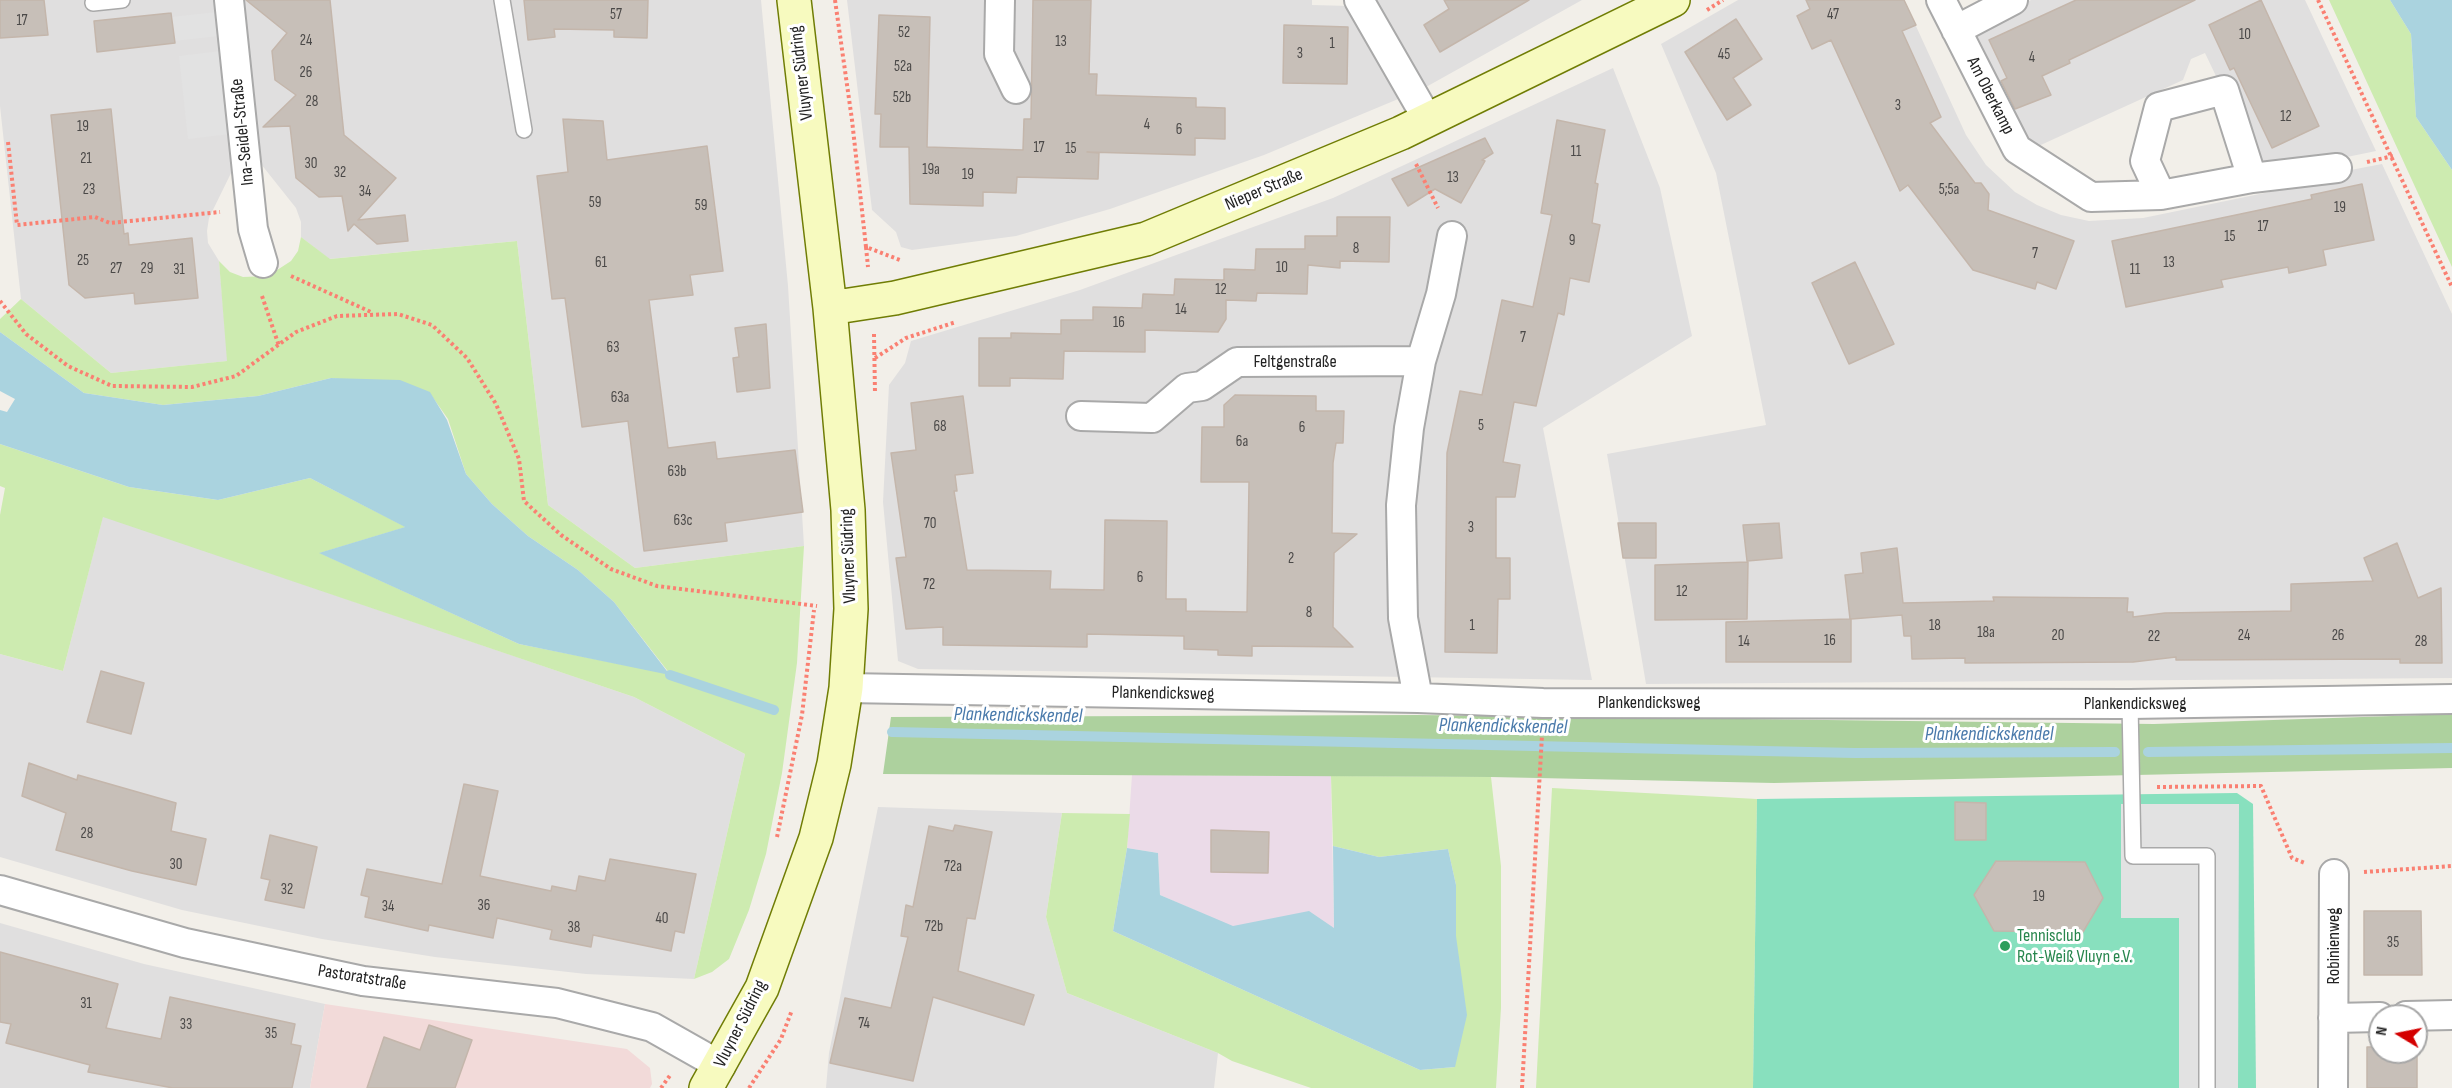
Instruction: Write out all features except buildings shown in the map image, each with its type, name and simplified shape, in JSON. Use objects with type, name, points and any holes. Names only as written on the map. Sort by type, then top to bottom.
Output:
[{"type":"street","name":"Ina-Seidel-Straße","points":[[229,0],[232,90],[251,209],[263,263]]},
{"type":"street","name":"Vluyner Südring","points":[[713,1077],[762,988],[816,838],[834,764],[846,688],[851,609],[848,510],[830,308],[794,0]]},
{"type":"street","points":[[1000,0],[999,54],[1016,89]]},
{"type":"street","points":[[1359,0],[1415,127]]},
{"type":"street","name":"Nieper Straße","points":[[830,308],[895,298],[1146,239],[1415,127],[1673,0]]},
{"type":"street","name":"Am Oberkamp","points":[[1941,0],[2017,149],[2091,197],[2161,195],[2252,178],[2337,168]]},
{"type":"street","points":[[1956,30],[2013,0]]},
{"type":"street","points":[[2161,195],[2145,161],[2159,107],[2223,90],[2252,178]]},
{"type":"street","points":[[1418,698],[1403,618],[1401,505],[1409,428],[1420,361],[1441,294],[1452,236]]},
{"type":"street","name":"Feltgenstraße","points":[[1081,416],[1152,418],[1187,388],[1202,386],[1237,362],[1420,361]]},
{"type":"street","name":"Plankendicksweg","points":[[846,688],[1418,698],[1543,703],[2130,704],[2452,699]]},
{"type":"street","name":"Robinienweg","points":[[2333,1088],[2334,874]]},
{"type":"street","name":"Pastoratstraße","points":[[0,890],[41,904],[185,943],[363,981],[557,1003],[652,1028],[688,1048],[713,1077]]},
{"type":"street","points":[[2428,1016],[2452,1015]]},
{"type":"street","points":[[2333,1017],[2368,1017]]},
{"type":"lane","points":[[93,3],[122,0]]},
{"type":"lane","points":[[502,0],[524,130]]},
{"type":"lane","points":[[2130,704],[2133,856],[2207,856],[2207,1088]]},
{"type":"path","points":[[835,0],[852,120],[866,247],[900,260],[912,257]]},
{"type":"path","points":[[2318,0],[2452,287]]},
{"type":"path","points":[[1415,127],[1452,236]]},
{"type":"path","points":[[8,142],[16,225],[95,218],[110,223],[251,209]]},
{"type":"path","points":[[279,346],[258,281],[263,263],[374,314]]},
{"type":"path","points":[[0,301],[26,334],[59,360],[112,386],[192,387],[236,376],[297,332],[337,316],[398,314],[432,325],[467,358],[496,404],[519,459],[524,501],[561,535],[611,569],[657,586],[851,609]]},
{"type":"path","points":[[777,841],[802,716],[814,594]]},
{"type":"path","points":[[1522,1088],[1543,703]]},
{"type":"path","points":[[2132,787],[2261,786],[2292,858],[2334,874],[2452,866]]},
{"type":"path","points":[[662,1088],[688,1048]]},
{"type":"shaded area","points":[[0,0],[219,0],[233,169],[209,218],[207,231],[208,243],[219,261],[228,361],[111,373],[21,299],[0,106]]},
{"type":"shaded area","points":[[240,0],[761,0],[788,286],[804,546],[635,568],[548,505],[517,241],[329,259],[301,237],[301,222],[296,208],[261,164],[256,150]]},
{"type":"shaded area","points":[[847,0],[1312,0],[1312,5],[1350,6],[1403,97],[1264,155],[1110,209],[1016,236],[912,250],[901,247],[896,232],[872,210]]},
{"type":"shaded area","points":[[1375,0],[1582,0],[1426,87]]},
{"type":"shaded area","points":[[1738,0],[1904,0],[1966,135],[1986,165],[2015,192],[2061,215],[2089,221],[2143,218],[2289,188],[2304,179],[2382,164],[2452,314],[2452,678],[1646,684],[1607,454],[1766,425],[1716,173],[1661,44]]},
{"type":"shaded area","points":[[2031,0],[2305,0],[2376,151],[2289,169],[2256,160],[2205,53],[2191,59],[2183,80],[2032,149],[1969,34]]},
{"type":"shaded area","points":[[217,12],[219,36],[174,41],[171,17]]},
{"type":"shaded area","points":[[221,51],[230,134],[188,139],[179,56]]},
{"type":"shaded area","points":[[1613,68],[1660,188],[1692,336],[1543,428],[1592,680],[918,669],[898,661],[883,502],[889,385],[905,363],[911,341],[1080,290],[1333,198]]},
{"type":"shaded area","points":[[103,516],[634,697],[745,754],[694,979],[586,974],[435,957],[322,939],[182,910],[0,857],[0,654],[63,671]]},
{"type":"shaded area","points":[[1132,775],[1331,776],[1334,928],[1269,920],[1233,927],[1160,895],[1158,853],[1127,848]]},
{"type":"shaded area","points":[[2121,804],[2239,804],[2238,1088],[2179,1088],[2179,918],[2121,918]]},
{"type":"shaded area","points":[[878,807],[1062,813],[1046,917],[1067,993],[1218,1053],[1214,1088],[826,1088],[829,1053]]},
{"type":"shaded area","points":[[0,923],[144,964],[325,1004],[310,1088],[0,1088]]},
{"type":"shaded area","points":[[325,1004],[627,1049],[650,1068],[652,1084],[650,1088],[310,1088]]},
{"type":"green space","points":[[2329,0],[2390,0],[2411,34],[2416,117],[2452,170],[2452,267]]},
{"type":"green space","points":[[301,237],[330,259],[517,241],[548,505],[635,568],[804,546],[797,663],[782,773],[766,854],[749,910],[729,959],[712,972],[694,979],[745,754],[634,697],[103,517],[63,671],[0,654],[0,515],[5,488],[0,486],[0,444],[129,487],[218,500],[310,478],[406,527],[320,553],[519,644],[670,674],[614,602],[578,570],[528,536],[492,504],[466,474],[448,419],[429,392],[331,378],[258,396],[163,405],[84,393],[0,332],[0,319],[21,299],[111,373],[227,361],[219,261],[230,272],[243,277],[268,276],[291,261],[298,251]]},
{"type":"green space","points":[[2452,714],[2452,768],[1774,783],[1491,777],[883,774],[891,717],[1418,715],[2154,724]]},
{"type":"green space","points":[[1331,776],[1491,777],[1501,866],[1501,1008],[1496,1088],[1311,1088],[1232,1061],[1218,1053],[1067,993],[1046,917],[1062,813],[1130,814],[1127,848],[1113,931],[1420,1070],[1455,1067],[1456,885],[1448,849],[1379,857],[1333,846]]},
{"type":"green space","points":[[1552,788],[1757,799],[1753,1088],[1536,1088]]},
{"type":"green space","name":"Tennisclub Rot-Weiß Vluyn e.V.","points":[[2237,793],[2253,804],[2256,1088],[1753,1088],[1757,799]]},
{"type":"water","points":[[2390,0],[2452,0],[2452,170],[2416,117],[2411,34]]},
{"type":"water","points":[[0,332],[84,393],[163,405],[258,396],[331,378],[400,380],[430,392],[447,420],[466,474],[492,504],[528,536],[578,570],[614,602],[670,675],[519,644],[319,553],[405,527],[310,478],[218,500],[129,487],[0,444],[0,410],[7,412],[15,399],[0,391]]},
{"type":"water","points":[[1333,846],[1379,857],[1448,849],[1456,885],[1456,936],[1467,1015],[1455,1067],[1420,1070],[1113,931],[1127,848],[1158,853],[1160,895],[1233,926],[1309,911],[1334,928]]},
{"type":"waterway","name":"Plankendickskendel","points":[[670,675],[774,710]]},
{"type":"waterway","name":"Plankendickskendel","points":[[892,732],[1855,753],[2115,752]]},
{"type":"waterway","name":"Plankendickskendel","points":[[2148,752],[2452,748]]},
{"type":"place","name":"Tennisclub Rot-Weiß Vluyn e.V.","points":[[2005,946]]}]
